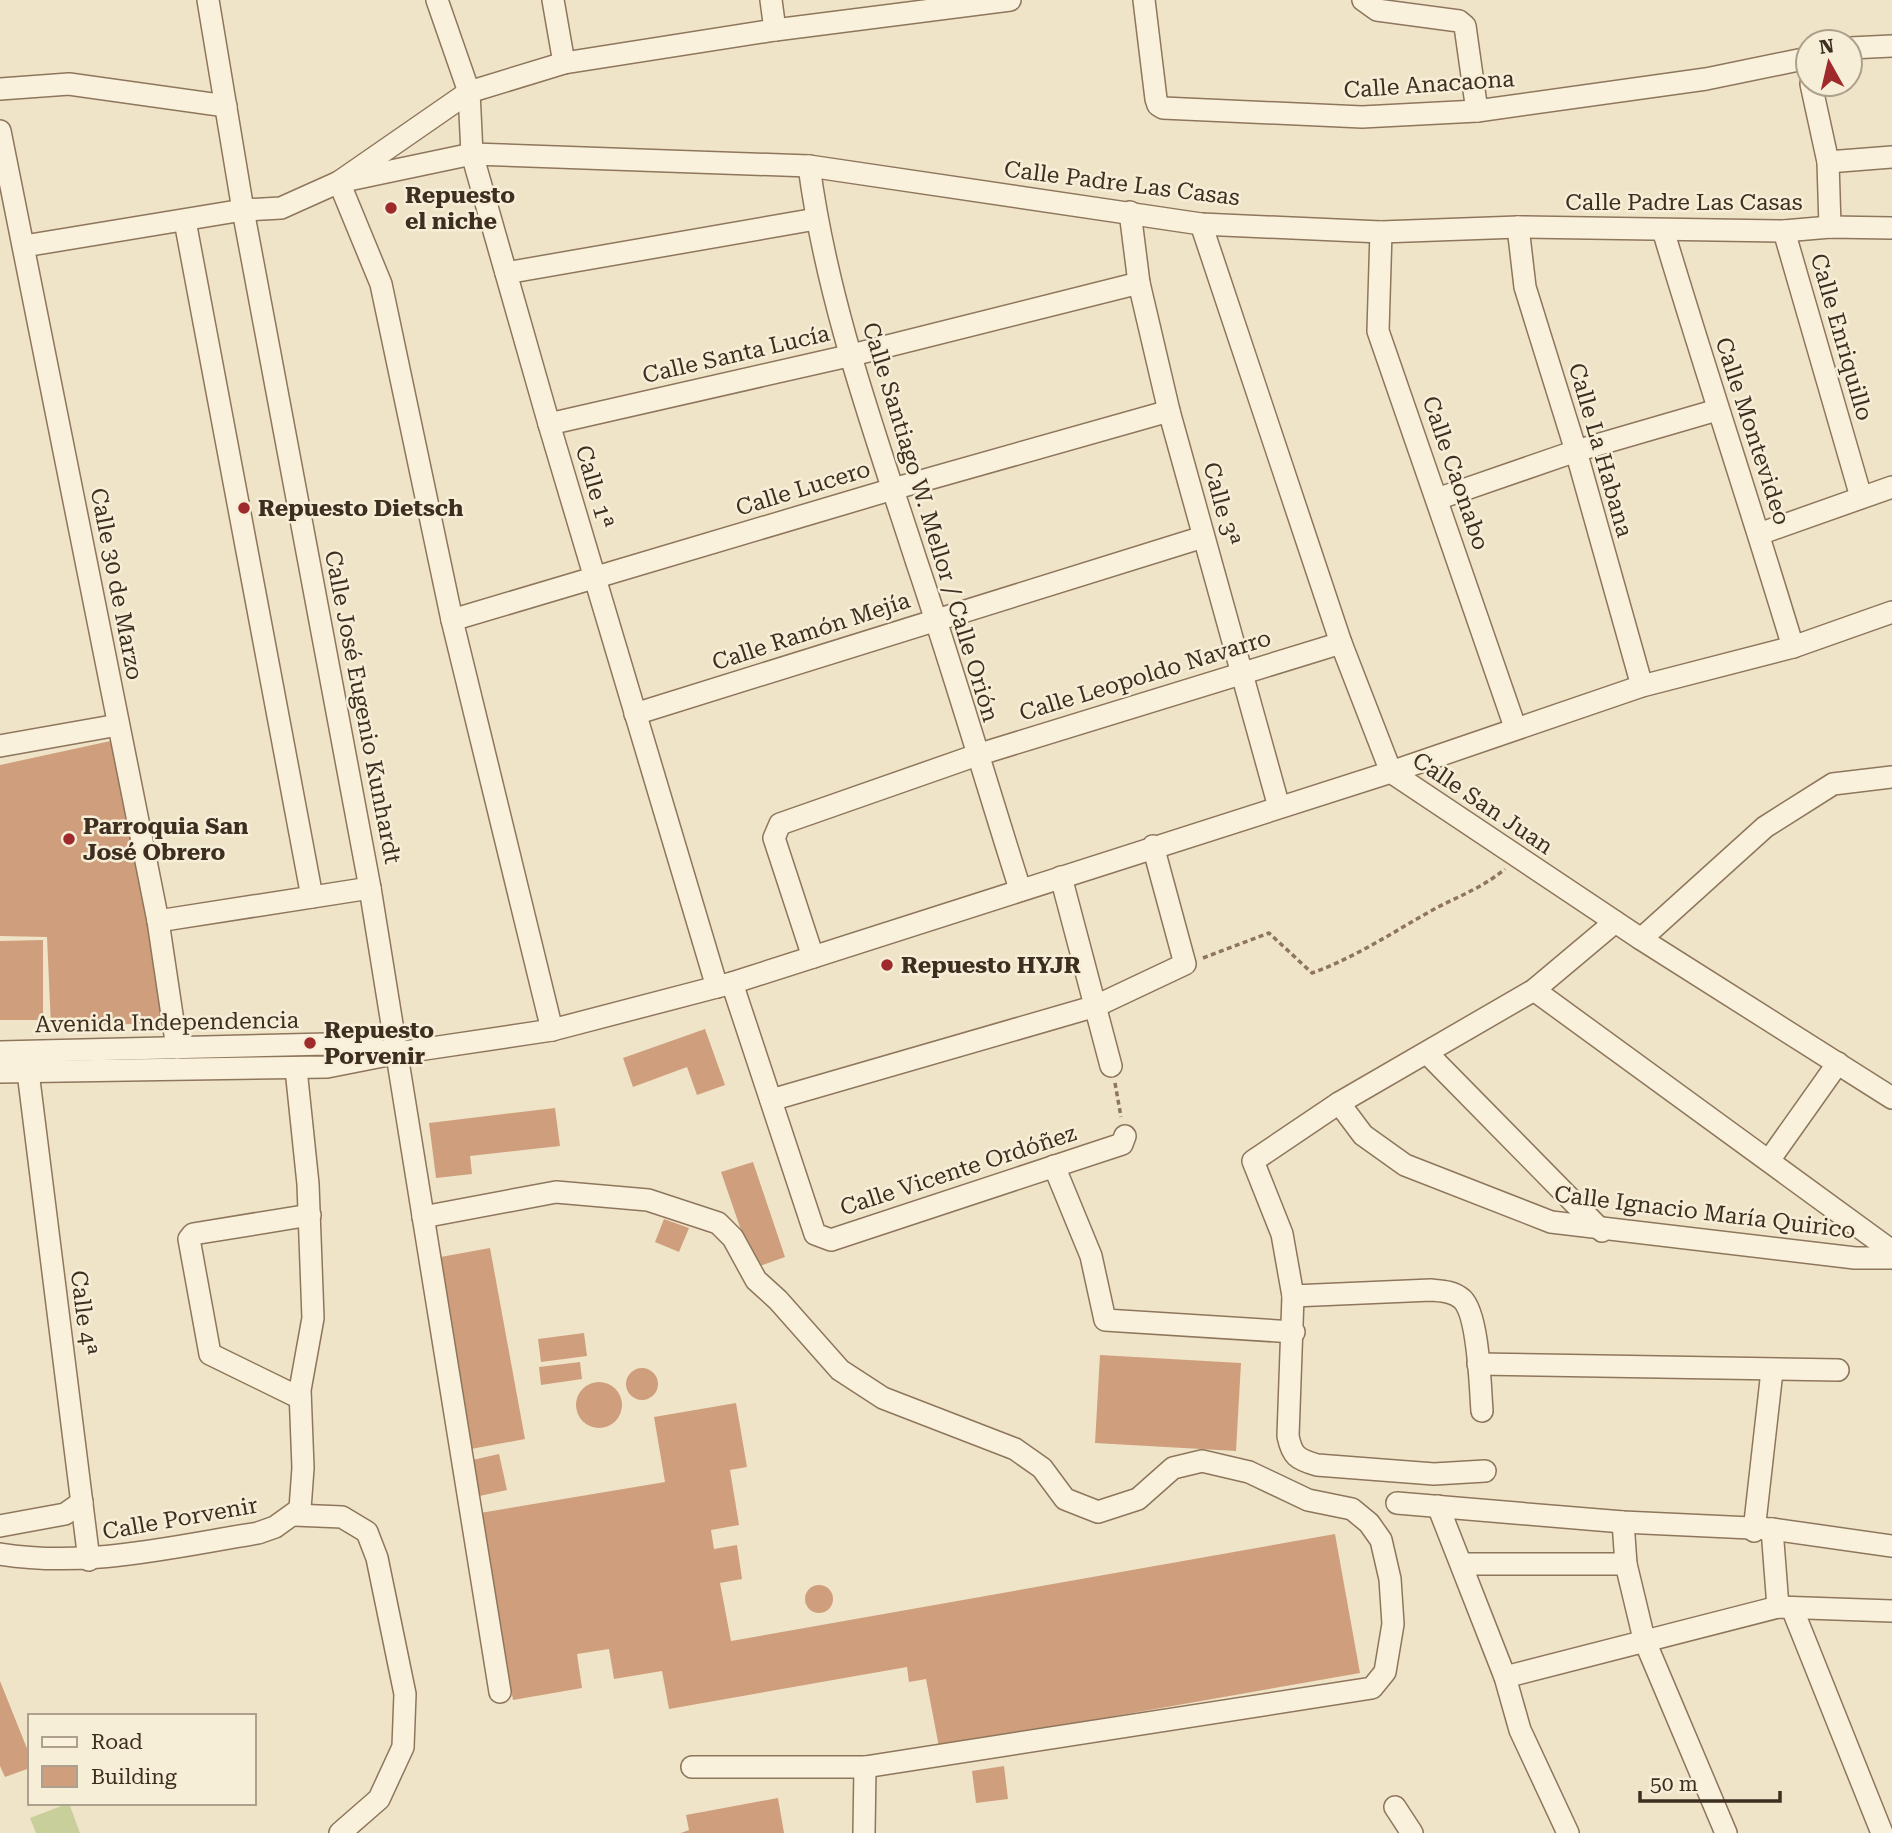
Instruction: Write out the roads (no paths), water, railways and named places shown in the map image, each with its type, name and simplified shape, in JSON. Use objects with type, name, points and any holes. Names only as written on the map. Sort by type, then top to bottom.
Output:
[{"type":"street","name":"Calle José Eugenio Kunhardt","points":[[208,0],[243,210],[370,888],[500,1692]]},
{"type":"street","name":"Calle 1ª","points":[[438,0],[470,92],[472,154],[548,424],[635,715],[724,985]]},
{"type":"street","points":[[553,0],[564,63]]},
{"type":"street","points":[[771,0],[775,30]]},
{"type":"street","points":[[24,246],[243,210],[281,208],[339,182],[470,92],[564,63],[775,30],[1010,0]]},
{"type":"street","name":"Calle Anacaona","points":[[1144,0],[1156,99],[1158,106],[1163,108],[1362,117],[1476,111],[1794,65]]},
{"type":"street","points":[[1363,0],[1377,10],[1459,21],[1465,26],[1476,111]]},
{"type":"street","points":[[1864,47],[1892,46]]},
{"type":"street","points":[[0,89],[69,84],[226,106]]},
{"type":"street","points":[[1814,98],[1828,162],[1830,227]]},
{"type":"street","name":"Calle 30 de Marzo","points":[[0,131],[158,921],[177,1048]]},
{"type":"street","name":"Calle Padre Las Casas","points":[[339,182],[472,154],[809,166],[1201,224],[1381,232],[1518,227],[1784,231],[1830,227],[1892,228]]},
{"type":"street","points":[[1828,162],[1892,156]]},
{"type":"street","name":"Calle Santiago W. Mellor / Calle Orión","points":[[809,166],[816,219],[848,355],[936,619],[1020,889]]},
{"type":"street","points":[[339,182],[380,284],[452,620],[552,1030]]},
{"type":"street","name":"Calle 3ª","points":[[1129,212],[1139,283],[1169,411],[1279,807]]},
{"type":"street","points":[[506,273],[816,219]]},
{"type":"street","points":[[185,221],[312,897]]},
{"type":"street","name":"Calle San Juan","points":[[1201,224],[1341,643],[1391,772],[1517,859],[1892,1098]]},
{"type":"street","name":"Calle La Habana","points":[[1518,227],[1525,287],[1576,451],[1642,686]]},
{"type":"street","name":"Calle Montevideo","points":[[1663,230],[1793,647]]},
{"type":"street","name":"Calle Enriquillo","points":[[1784,231],[1861,497]]},
{"type":"street","name":"Calle Caonabo","points":[[1381,232],[1378,331],[1515,727]]},
{"type":"street","name":"Calle Santa Lucía","points":[[548,424],[848,355],[1139,283]]},
{"type":"street","points":[[1437,499],[1576,451],[1717,410]]},
{"type":"street","name":"Calle Lucero","points":[[452,620],[893,489],[1169,411]]},
{"type":"street","points":[[1759,534],[1892,487]]},
{"type":"street","name":"Calle Ramón Mejía","points":[[635,715],[1203,537]]},
{"type":"street","points":[[398,1053],[552,1030],[724,985],[1391,772],[1515,727],[1642,686],[1793,647],[1892,612]]},
{"type":"street","name":"Calle Leopoldo Navarro","points":[[813,957],[774,838],[780,824],[977,755],[1341,643]]},
{"type":"street","points":[[0,746],[118,724]]},
{"type":"street","points":[[1641,939],[1765,827],[1833,783],[1892,777]]},
{"type":"street","points":[[771,1100],[1096,1006],[1185,964],[1153,846]]},
{"type":"street","points":[[1061,877],[1111,1066]]},
{"type":"street","points":[[158,921],[370,888]]},
{"type":"street","points":[[1485,1471],[1434,1474],[1317,1465],[1299,1460],[1291,1453],[1288,1436],[1294,1332],[1293,1296],[1282,1234],[1253,1161],[1339,1103],[1534,990],[1615,922]]},
{"type":"street","name":"Calle Vicente Ordóñez","points":[[724,985],[771,1100],[815,1234],[822,1239],[831,1240],[1122,1144],[1125,1136]]},
{"type":"street","points":[[1534,990],[1770,1159],[1892,1251]]},
{"type":"street","name":"Avenida Independencia","points":[[0,1052],[327,1044],[398,1053]]},
{"type":"street","name":"Avenida Independencia","points":[[0,1072],[296,1069],[327,1067],[398,1053]]},
{"type":"street","points":[[1427,1053],[1602,1231]]},
{"type":"street","points":[[1770,1159],[1838,1063]]},
{"type":"street","points":[[296,1069],[310,1214],[313,1323],[301,1373],[302,1500],[294,1515],[342,1517],[367,1532],[377,1559],[405,1694],[403,1747],[379,1799],[340,1833]]},
{"type":"street","name":"Calle 4ª","points":[[28,1072],[89,1560]]},
{"type":"street","name":"Calle Ignacio María Quirico","points":[[1339,1103],[1363,1135],[1405,1165],[1551,1222],[1602,1231],[1856,1258],[1892,1258]]},
{"type":"street","points":[[1054,1166],[1091,1256],[1105,1320],[1294,1332]]},
{"type":"street","points":[[423,1217],[556,1192],[648,1200],[718,1223],[733,1238],[756,1280],[778,1300],[840,1370],[883,1398],[1015,1449],[1042,1468],[1065,1499],[1098,1512],[1138,1499],[1173,1468],[1202,1461],[1250,1472],[1308,1500],[1352,1509],[1369,1523],[1381,1541],[1390,1579],[1393,1624],[1385,1672],[1372,1688],[865,1767],[692,1768]]},
{"type":"street","points":[[300,1398],[210,1354],[188,1239],[193,1234],[310,1214]]},
{"type":"street","points":[[1293,1296],[1449,1292],[1462,1299],[1471,1316],[1482,1411]]},
{"type":"street","points":[[1478,1364],[1838,1370]]},
{"type":"street","points":[[1772,1371],[1763,1530],[1785,1608],[1882,1833]]},
{"type":"street","points":[[0,1525],[65,1514],[82,1502]]},
{"type":"street","points":[[1397,1503],[1623,1522],[1763,1530],[1892,1546]]},
{"type":"street","points":[[1438,1506],[1505,1677],[1520,1730],[1568,1833]]},
{"type":"street","name":"Calle Porvenir","points":[[0,1554],[33,1559],[89,1560],[258,1533],[275,1527],[294,1515]]},
{"type":"street","points":[[1623,1522],[1626,1564],[1644,1639],[1726,1833]]},
{"type":"street","points":[[1462,1564],[1626,1564]]},
{"type":"street","points":[[1505,1677],[1644,1639],[1785,1608],[1892,1611]]},
{"type":"street","points":[[864,1833],[865,1767]]},
{"type":"street","points":[[1395,1807],[1412,1833]]},
{"type":"place","name":"Repuesto el niche","points":[[391,208]]},
{"type":"place","name":"Repuesto Dietsch","points":[[244,508]]},
{"type":"place","name":"Parroquia San José Obrero","points":[[69,839]]},
{"type":"place","name":"Repuesto HYJR","points":[[887,965]]},
{"type":"place","name":"Repuesto Porvenir","points":[[310,1043]]}]
